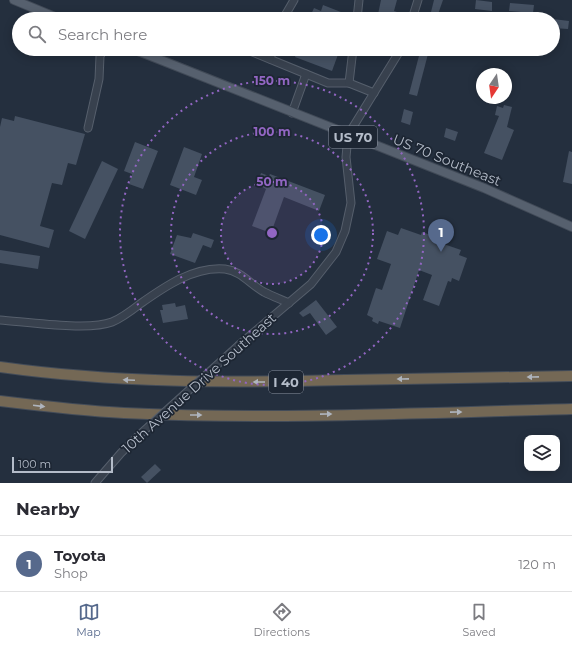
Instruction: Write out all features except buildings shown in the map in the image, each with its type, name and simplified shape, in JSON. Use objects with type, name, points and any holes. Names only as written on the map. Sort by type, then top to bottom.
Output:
[{"type":"highway","name":"I 40","points":[[0,367],[61,374],[155,381],[270,382],[572,376]]},
{"type":"highway","points":[[0,401],[89,410],[184,415],[572,410]]},
{"type":"main road","points":[[14,0],[43,12]]},
{"type":"main road","name":"US 70 Southeast","points":[[150,56],[484,188],[572,227]]},
{"type":"street","points":[[287,12],[294,0]]},
{"type":"street","points":[[358,12],[359,0]]},
{"type":"street","points":[[414,12],[418,0]]},
{"type":"street","points":[[88,128],[99,79],[100,56]]},
{"type":"street","points":[[262,56],[328,83],[349,83],[374,93]]},
{"type":"street","points":[[349,83],[353,56]]},
{"type":"street","points":[[348,135],[397,56]]},
{"type":"street","points":[[292,113],[306,74]]},
{"type":"street","name":"10th Avenue Drive Southeast","points":[[95,483],[121,452],[239,345],[311,284],[326,266],[336,252],[345,231],[351,203],[346,157],[348,135]]},
{"type":"street","points":[[0,320],[86,326],[102,325],[122,318],[150,297],[180,279],[195,273],[217,269],[238,272],[264,292],[289,303]]},
{"type":"place","name":"Toyota","points":[[441,252]]}]
